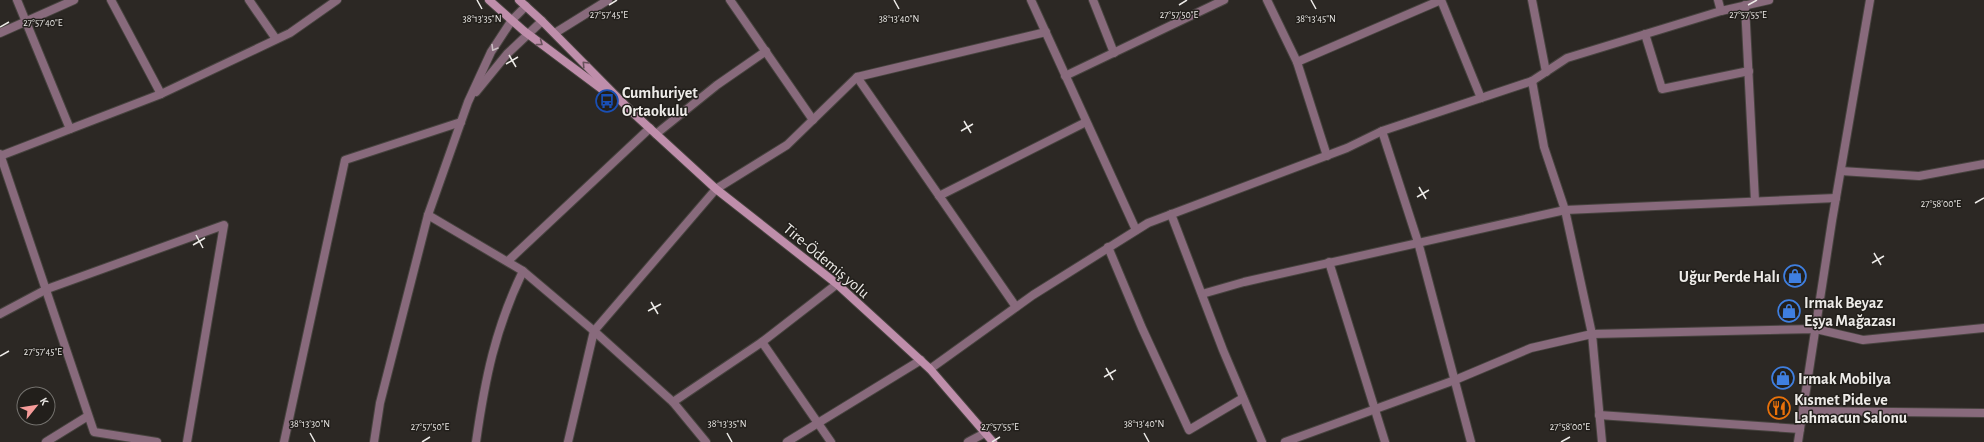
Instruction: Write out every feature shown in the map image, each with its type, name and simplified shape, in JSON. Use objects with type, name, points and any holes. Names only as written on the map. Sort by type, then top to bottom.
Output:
[{"type":"main road","points":[[489,0],[529,34],[632,112]]},
{"type":"main road","points":[[519,0],[555,33],[632,112]]},
{"type":"main road","name":"Tire-Ödemiş yolu","points":[[632,112],[716,188],[837,284],[921,360],[993,442]]},
{"type":"street","points":[[17,0],[70,129]]},
{"type":"street","points":[[0,33],[74,0]]},
{"type":"street","points":[[111,0],[161,94]]},
{"type":"street","points":[[249,0],[276,39]]},
{"type":"street","points":[[157,442],[94,432],[47,289],[0,155],[161,94],[290,33],[337,0]]},
{"type":"street","points":[[555,33],[608,0]]},
{"type":"street","points":[[730,0],[813,120]]},
{"type":"street","points":[[1031,0],[1136,230]]},
{"type":"street","points":[[1093,0],[1114,52]]},
{"type":"street","points":[[1065,76],[1224,0]]},
{"type":"street","points":[[1267,0],[1298,62],[1328,156]]},
{"type":"street","points":[[1298,62],[1441,0],[1481,98]]},
{"type":"street","points":[[1532,0],[1546,72]]},
{"type":"street","points":[[1718,0],[1721,11]]},
{"type":"street","points":[[930,369],[1016,307],[1108,247],[1148,223],[1328,156],[1382,131],[1532,81],[1567,58],[1721,11],[1769,0]]},
{"type":"street","points":[[1798,442],[1836,198],[1870,0]]},
{"type":"street","points":[[1745,5],[1755,201]]},
{"type":"street","points":[[374,442],[380,403],[428,215],[468,102],[491,52],[512,20],[526,6]]},
{"type":"street","points":[[468,102],[507,54],[542,21]]},
{"type":"street","points":[[568,442],[594,331],[716,188],[787,145],[857,77],[1046,32]]},
{"type":"street","points":[[1645,34],[1662,89],[1749,71]]},
{"type":"street","points":[[508,261],[653,131],[766,51]]},
{"type":"street","points":[[857,77],[1016,307]]},
{"type":"street","points":[[1532,81],[1544,147],[1565,210],[1592,334],[1602,442]]},
{"type":"street","points":[[284,442],[344,160],[461,122]]},
{"type":"street","points":[[939,196],[1086,122]]},
{"type":"street","points":[[1382,131],[1418,242],[1471,442]]},
{"type":"street","points":[[1841,171],[1919,176],[1984,164]]},
{"type":"street","points":[[1202,294],[1244,282],[1329,262],[1565,210],[1836,198]]},
{"type":"street","points":[[1171,214],[1243,398],[1262,442]]},
{"type":"street","points":[[428,215],[523,271],[594,331],[674,402],[706,442]]},
{"type":"street","points":[[0,314],[47,289],[224,225],[187,442]]},
{"type":"street","points":[[1108,247],[1145,335],[1189,430],[1243,398]]},
{"type":"street","points":[[1329,262],[1385,442]]},
{"type":"street","points":[[476,442],[491,355],[504,313],[523,271]]},
{"type":"street","points":[[674,402],[762,342],[837,284]]},
{"type":"street","points":[[1285,442],[1455,380],[1531,348],[1592,334],[1816,329],[1863,340],[1984,328]]},
{"type":"street","points":[[762,342],[831,442]]},
{"type":"street","points":[[787,442],[921,360]]},
{"type":"street","points":[[1803,410],[1984,413]]},
{"type":"street","points":[[1600,415],[1800,430]]},
{"type":"street","points":[[46,442],[88,416]]},
{"type":"street","points":[[968,442],[985,433]]},
{"type":"place","name":"Cumhuriyet Ortaokulu","points":[[607,101]]},
{"type":"place","name":"Uğur Perde Halı","points":[[1795,276]]},
{"type":"place","name":"Irmak Beyaz Eşya Mağazası","points":[[1789,311]]},
{"type":"place","name":"Irmak Mobilya","points":[[1783,378]]},
{"type":"place","name":"Kısmet Pide ve Lahmacun Salonu","points":[[1779,408]]}]
